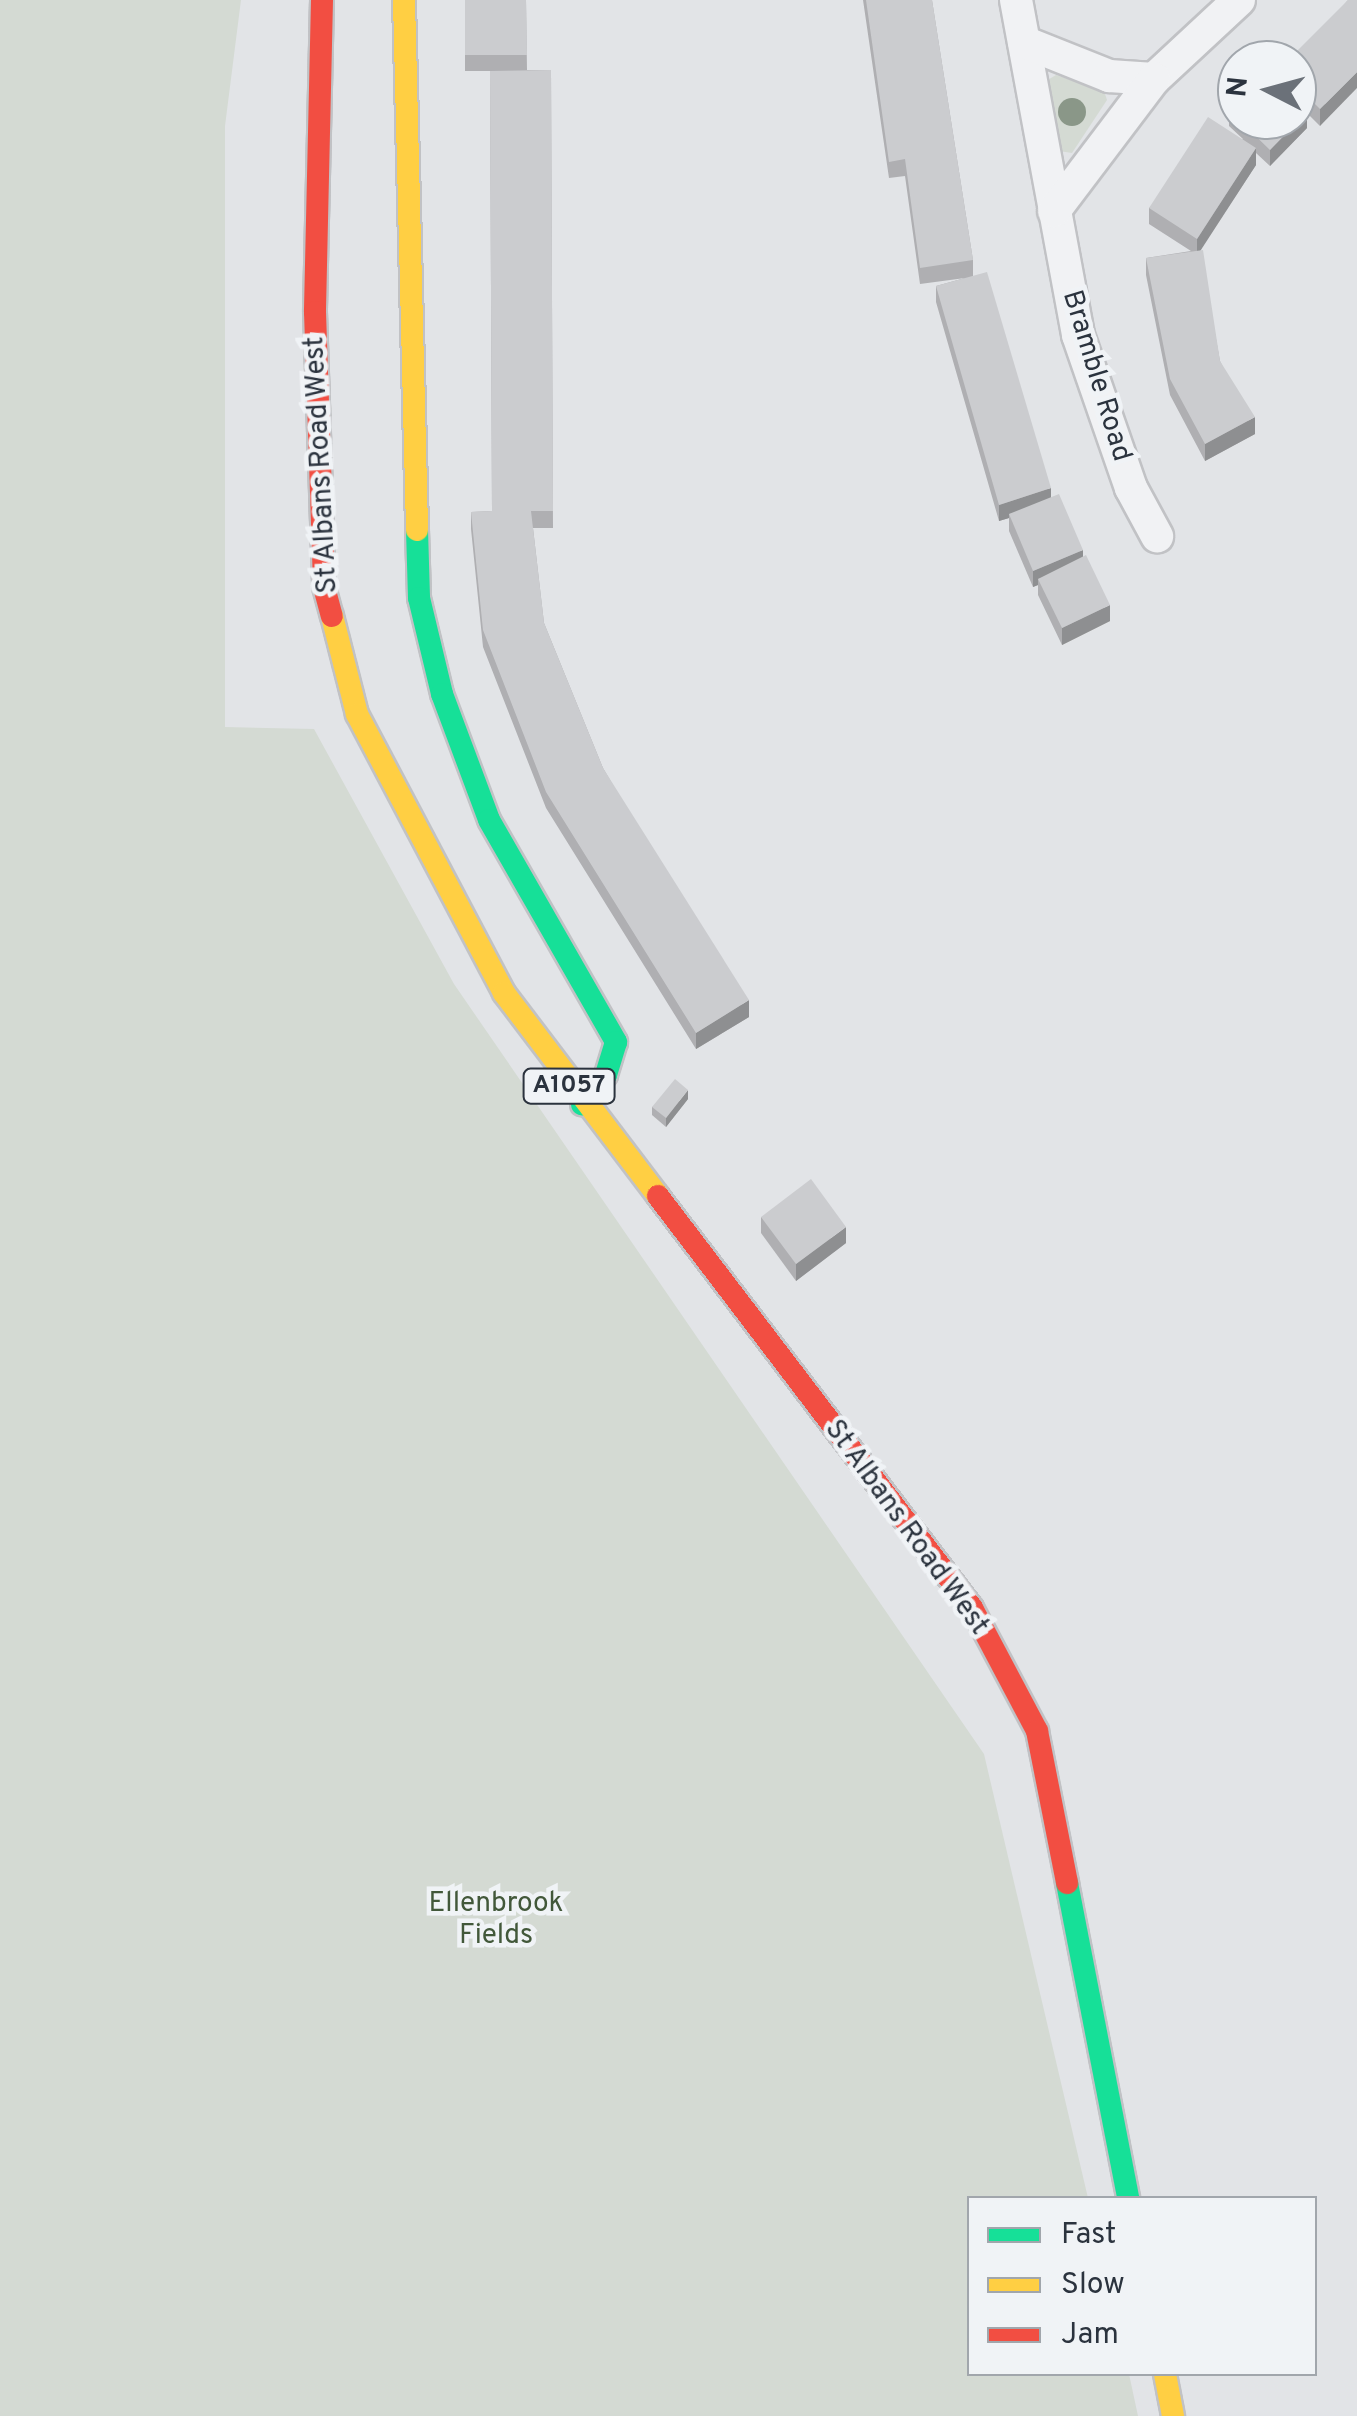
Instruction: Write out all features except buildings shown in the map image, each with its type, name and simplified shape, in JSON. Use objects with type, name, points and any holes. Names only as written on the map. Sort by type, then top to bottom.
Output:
[{"type":"main road","name":"St Albans Road West","points":[[322,0],[315,312],[324,586],[357,714],[401,806],[504,994],[582,1105],[892,1498],[981,1626],[1037,1731],[1128,2196]]},
{"type":"main road","points":[[404,0],[419,598],[442,694],[489,820],[601,1006],[616,1042],[606,1075],[582,1105]]},
{"type":"main road","points":[[1164,2376],[1174,2416]]},
{"type":"street","name":"Bramble Road","points":[[1016,0],[1078,335],[1131,488],[1157,536]]},
{"type":"street","points":[[1054,210],[1154,80],[1239,0]]},
{"type":"street","points":[[1024,42],[1109,76],[1154,80]]},
{"type":"green space","name":"Ellenbrook Fields","points":[[0,0],[241,0],[225,126],[225,727],[314,729],[454,984],[984,1754],[1088,2196],[967,2196],[967,2376],[1129,2376],[1138,2416],[0,2416]]},
{"type":"green space","points":[[1056,75],[1104,91],[1107,100],[1072,153],[1059,151],[1046,81]]},
{"type":"traffic: fast","points":[[417,530],[419,598],[442,694],[489,820],[616,1042],[606,1075],[582,1105]]},
{"type":"traffic: fast","points":[[1067,1883],[1128,2196]]},
{"type":"traffic: slow","points":[[404,0],[417,530]]},
{"type":"traffic: slow","points":[[332,616],[357,714],[504,993],[658,1196]]},
{"type":"traffic: slow","points":[[1165,2376],[1173,2416]]},
{"type":"traffic: jam","points":[[322,0],[315,312],[324,587],[332,616]]},
{"type":"traffic: jam","points":[[658,1196],[972,1608],[1037,1731],[1067,1883]]}]
